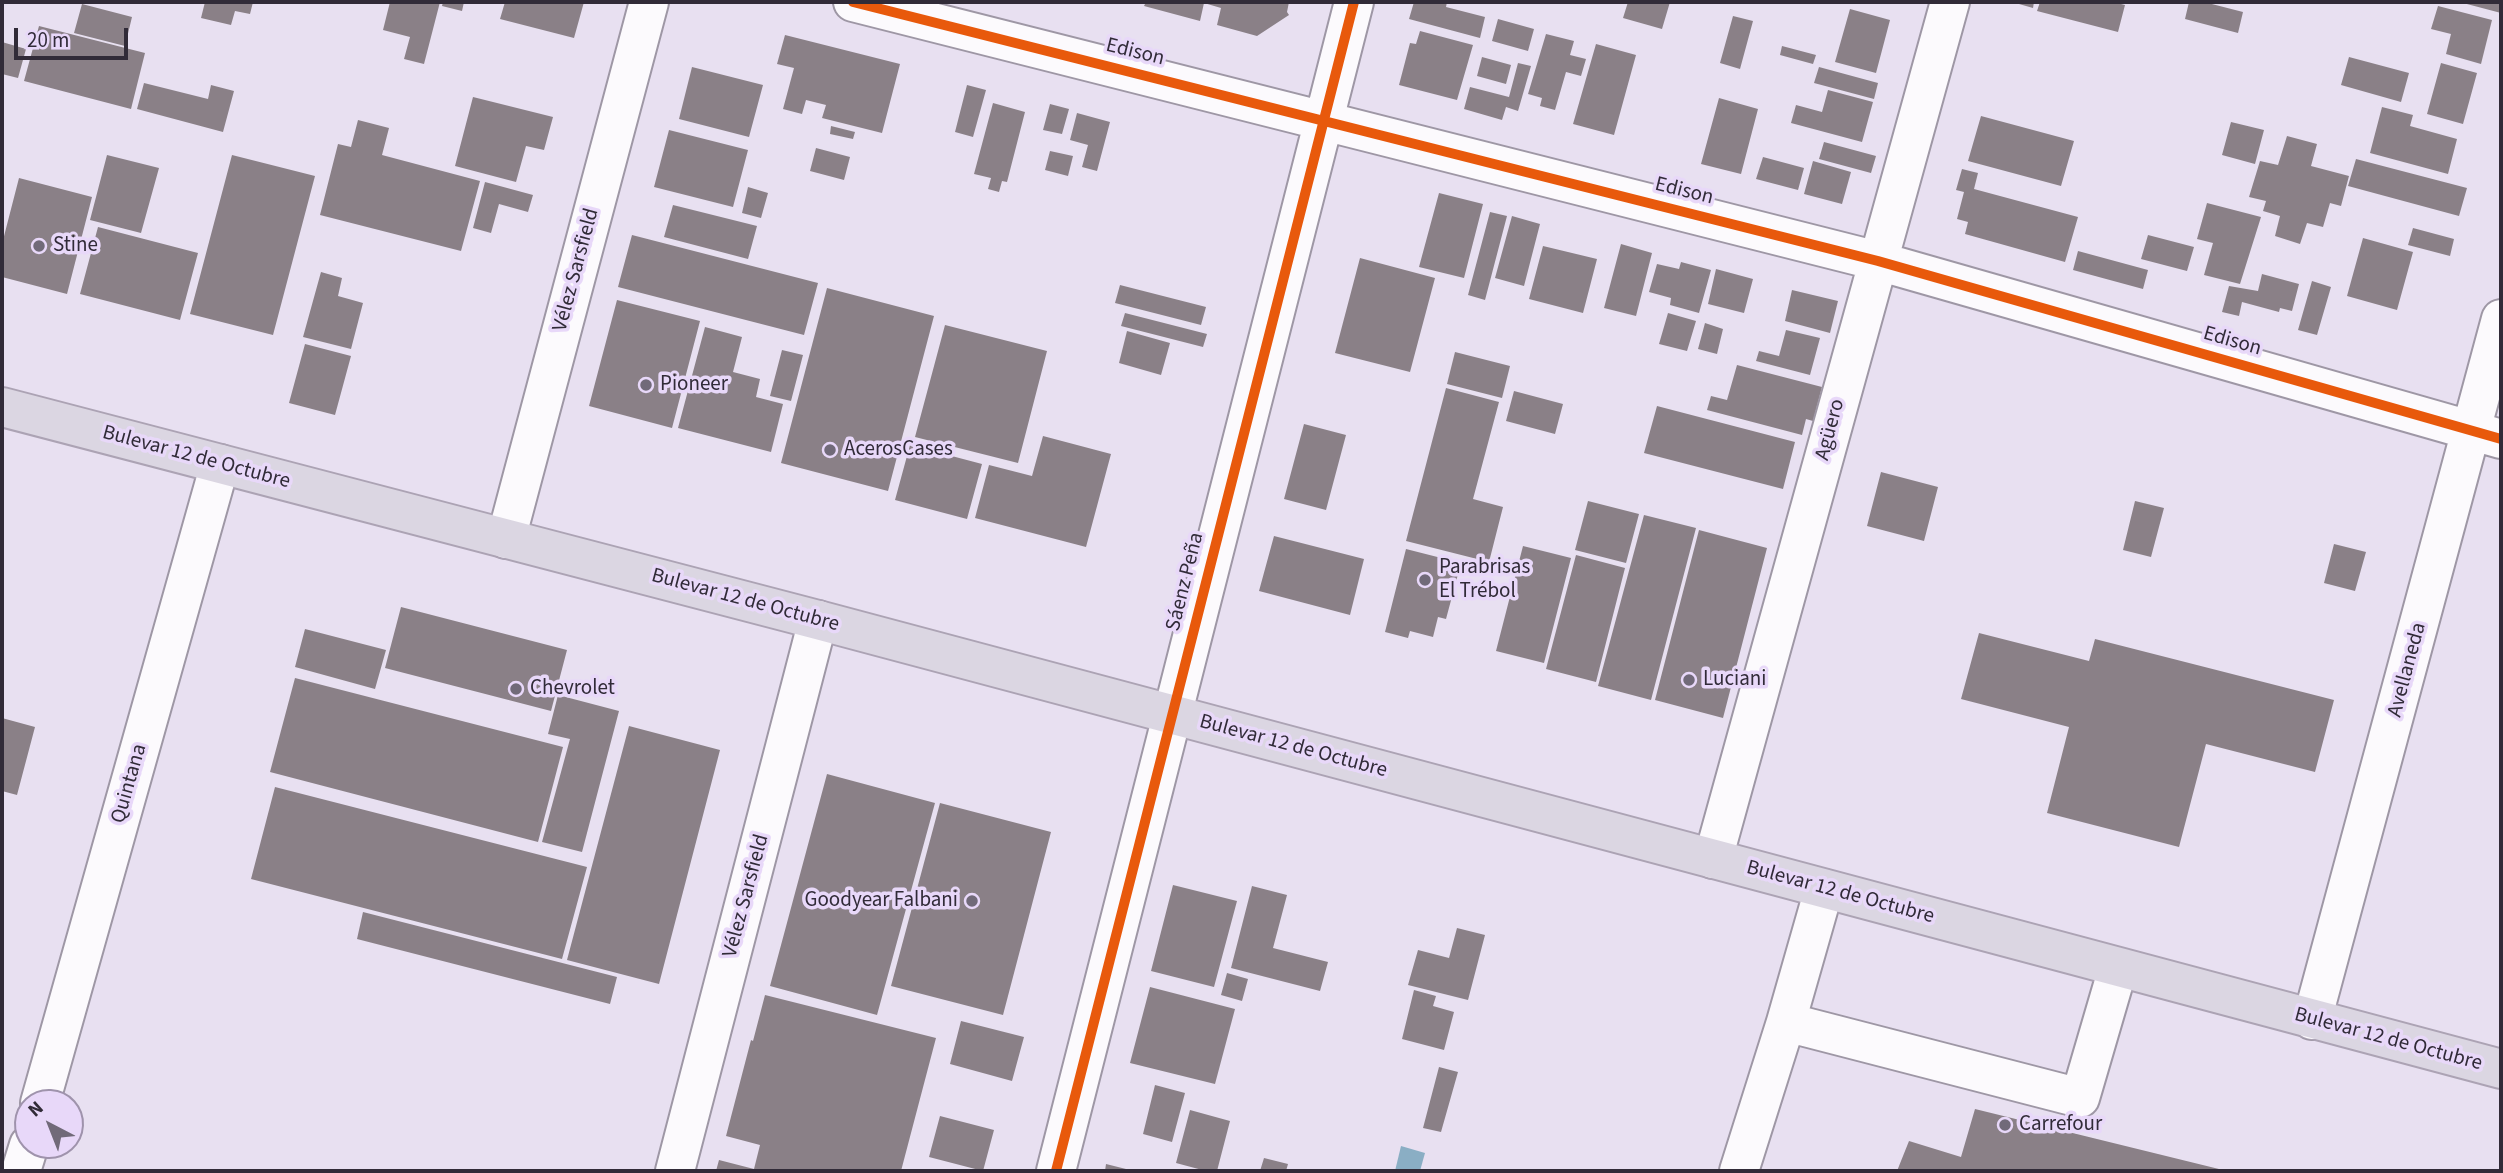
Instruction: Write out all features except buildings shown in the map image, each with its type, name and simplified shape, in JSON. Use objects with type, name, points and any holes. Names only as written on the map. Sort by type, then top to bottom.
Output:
[{"type":"highway","name":"Bulevar 12 de Octubre","points":[[2,407],[818,620],[2501,1069]]},
{"type":"street","name":"Vélez Sarsfield","points":[[506,539],[649,2]]},
{"type":"street","name":"Edison","points":[[853,2],[1878,261],[2487,435]]},
{"type":"street","name":"Sáenz Peña","points":[[1056,1171],[1354,2]]},
{"type":"street","name":"Agüero","points":[[1713,859],[1950,2]]},
{"type":"street","name":"Avellaneda","points":[[2312,1020],[2487,435],[2501,319]]},
{"type":"street","name":"Quintana","points":[[44,1089],[220,464]]},
{"type":"street","name":"Vélez Sarsfield","points":[[675,1171],[818,620]]},
{"type":"street","points":[[1739,1171],[1825,889]]},
{"type":"street","points":[[1786,1022],[2080,1098],[2119,968]]},
{"type":"water","points":[[1401,1146],[1425,1153],[1420,1171],[1395,1171]]},
{"type":"cycle path","points":[[853,2],[1878,261],[2501,439]]},
{"type":"cycle path","points":[[1056,1171],[1354,2]]},
{"type":"place","name":"Stine","points":[[39,246]]},
{"type":"place","name":"Pioneer","points":[[646,385]]},
{"type":"place","name":"AcerosCases","points":[[830,450]]},
{"type":"place","name":"Parabrisas El Trébol","points":[[1425,580]]},
{"type":"place","name":"Luciani","points":[[1689,680]]},
{"type":"place","name":"Chevrolet","points":[[516,689]]},
{"type":"place","name":"Goodyear Falbani","points":[[972,901]]},
{"type":"place","name":"Carrefour","points":[[2005,1125]]}]
